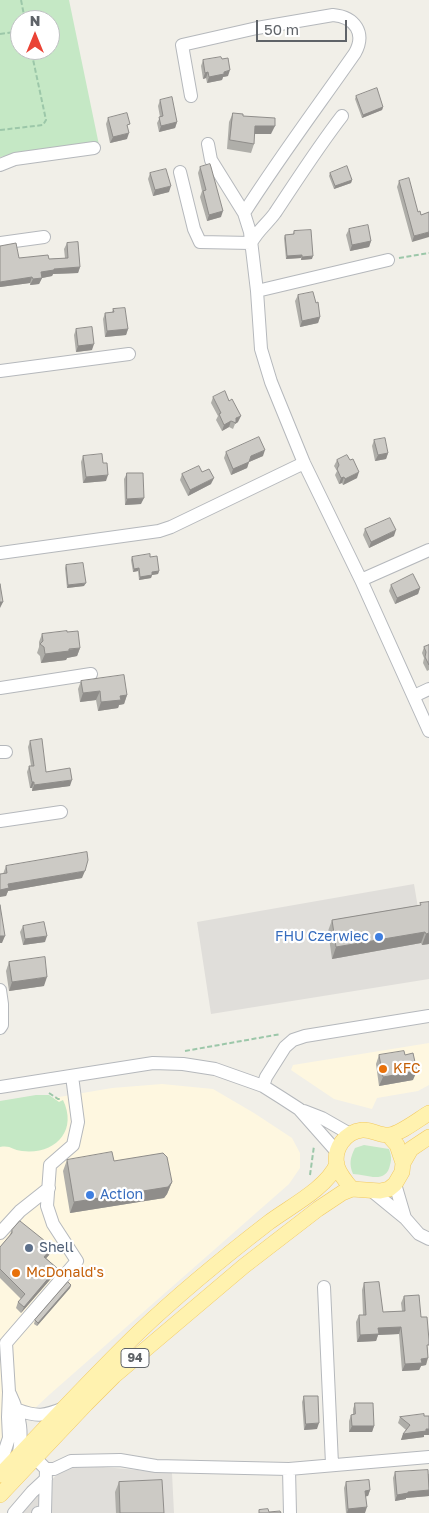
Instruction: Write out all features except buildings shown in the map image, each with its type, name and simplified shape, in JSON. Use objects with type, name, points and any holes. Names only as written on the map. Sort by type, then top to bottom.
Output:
[{"type":"main road","points":[[350,1134],[365,1130],[388,1135],[395,1133],[429,1113]]},
{"type":"main road","name":"94","points":[[0,1495],[18,1457],[139,1332],[210,1268],[318,1187],[333,1173],[341,1141],[350,1134]]},
{"type":"main road","points":[[388,1135],[397,1145],[403,1164]]},
{"type":"main road","points":[[337,1158],[344,1179],[352,1189],[372,1191],[389,1189],[395,1184],[402,1172],[403,1164],[411,1149],[429,1137]]},
{"type":"main road","name":"94","points":[[7,1478],[35,1458],[107,1383],[159,1337],[284,1235],[318,1209],[352,1189]]},
{"type":"street","points":[[191,96],[182,45],[257,28],[333,15],[343,16],[350,20],[358,31],[359,46],[355,53],[310,119],[269,174],[244,213]]},
{"type":"street","points":[[251,243],[257,231],[273,216],[342,116]]},
{"type":"street","points":[[208,144],[211,160],[244,213],[251,243],[261,349],[271,382],[304,463],[429,731]]},
{"type":"street","points":[[0,165],[15,159],[94,148]]},
{"type":"street","points":[[180,172],[194,229],[200,242],[251,243]]},
{"type":"street","points":[[0,243],[44,237]]},
{"type":"street","points":[[257,291],[388,260]]},
{"type":"street","points":[[0,372],[128,354]]},
{"type":"street","points":[[0,553],[159,531],[304,463]]},
{"type":"street","points":[[360,580],[429,550]]},
{"type":"street","points":[[0,688],[91,674]]},
{"type":"street","points":[[414,696],[429,689]]},
{"type":"street","points":[[0,821],[61,812]]},
{"type":"street","points":[[0,990],[2,1025],[0,1028]]},
{"type":"street","points":[[262,1086],[279,1056],[293,1040],[305,1036],[429,1016]]},
{"type":"street","points":[[0,1087],[153,1063],[183,1064],[216,1069],[262,1086],[300,1109],[322,1118],[350,1134]]},
{"type":"street","points":[[0,1465],[9,1438],[9,1392],[3,1341],[77,1261],[53,1224],[47,1206],[50,1188],[50,1165],[72,1145],[78,1122],[72,1076]]},
{"type":"street","points":[[300,1109],[337,1158]]},
{"type":"street","points":[[395,1184],[404,1218]]},
{"type":"street","points":[[0,1233],[20,1211],[50,1188]]},
{"type":"street","points":[[372,1191],[404,1218],[418,1234],[429,1240]]},
{"type":"street","points":[[324,1287],[332,1464]]},
{"type":"street","points":[[9,1392],[18,1410],[21,1437],[18,1457]]},
{"type":"street","points":[[18,1410],[40,1416],[64,1408]]},
{"type":"street","points":[[31,1443],[35,1458],[46,1474],[45,1512],[38,1513]]},
{"type":"street","points":[[14,1513],[46,1474],[71,1461],[110,1460],[156,1466],[289,1468],[429,1458]]},
{"type":"street","points":[[289,1468],[290,1513]]},
{"type":"path","points":[[0,130],[43,126],[46,120],[33,60]]},
{"type":"path","points":[[388,260],[429,253]]},
{"type":"path","points":[[184,1056],[184,1051],[286,1033]]},
{"type":"path","points":[[42,1092],[50,1092],[58,1099],[75,1097]]},
{"type":"path","points":[[312,1179],[309,1174],[314,1146]]},
{"type":"shaded area","points":[[414,884],[419,914],[429,912],[429,979],[211,1014],[197,922]]},
{"type":"shaded area","points":[[429,1043],[429,1085],[418,1091],[377,1098],[372,1109],[334,1099],[291,1070],[293,1065]]},
{"type":"shaded area","points":[[162,1084],[213,1089],[254,1113],[292,1138],[300,1153],[300,1168],[289,1184],[49,1395],[0,1441],[0,1107],[112,1088]]},
{"type":"shaded area","points":[[103,1467],[172,1473],[174,1513],[21,1513],[63,1468]]},
{"type":"green space","points":[[0,0],[69,0],[99,145],[0,157]]},
{"type":"green space","points":[[36,1095],[49,1095],[59,1102],[63,1100],[68,1122],[61,1139],[44,1149],[34,1151],[0,1147],[0,1101]]},
{"type":"green space","points":[[364,1145],[389,1149],[391,1163],[384,1175],[375,1177],[353,1174],[351,1167],[352,1155],[355,1148]]},
{"type":"place","name":"FHU Czerwiec","points":[[379,937]]},
{"type":"place","name":"KFC","points":[[383,1069]]},
{"type":"place","name":"Action","points":[[90,1195]]},
{"type":"place","name":"Shell","points":[[29,1248]]},
{"type":"place","name":"McDonald's","points":[[16,1273]]}]
